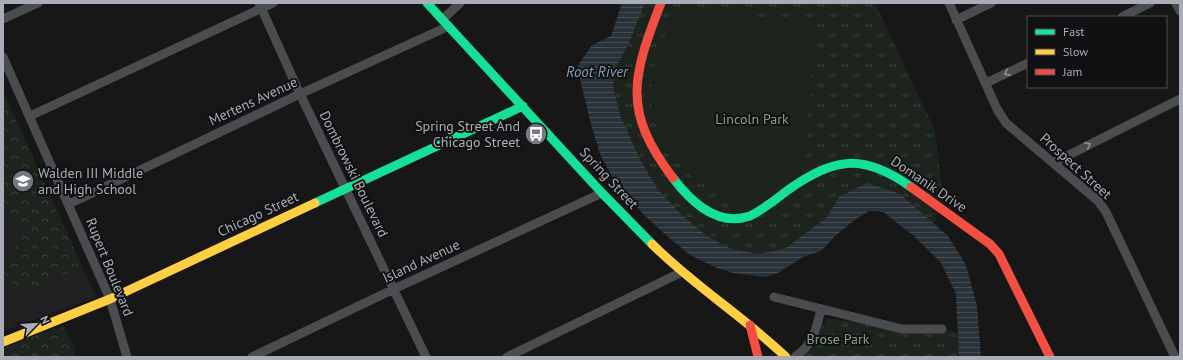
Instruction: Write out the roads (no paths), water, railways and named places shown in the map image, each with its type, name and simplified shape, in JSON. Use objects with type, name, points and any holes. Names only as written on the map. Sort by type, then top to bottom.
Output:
[{"type":"street","points":[[3,19],[38,3]]},
{"type":"street","points":[[30,116],[261,6],[273,3]]},
{"type":"street","name":"Spring Street","points":[[427,3],[602,193],[669,261],[764,336],[786,357]]},
{"type":"street","name":"Mertens Avenue","points":[[69,204],[446,23],[460,3]]},
{"type":"street","name":"Domanik Drive","points":[[662,3],[638,68],[636,90],[637,108],[643,129],[653,150],[665,169],[693,202],[707,212],[725,218],[743,218],[758,212],[811,174],[827,167],[860,163],[884,170],[990,244],[999,254],[1050,357]]},
{"type":"street","name":"Prospect Street","points":[[949,3],[997,109],[1006,123],[1098,202],[1106,212],[1175,357]]},
{"type":"street","points":[[956,20],[991,3]]},
{"type":"street","points":[[1124,16],[1150,3]]},
{"type":"street","points":[[1176,3],[1180,11]]},
{"type":"street","name":"Dombrowski Boulevard","points":[[261,6],[300,94],[426,357]]},
{"type":"street","name":"Rupert Boulevard","points":[[3,57],[110,299],[127,357]]},
{"type":"street","points":[[986,83],[1027,63]]},
{"type":"street","points":[[1053,162],[1180,99]]},
{"type":"street","name":"Chicago Street","points":[[3,342],[110,299],[523,106]]},
{"type":"street","name":"Island Avenue","points":[[252,357],[394,289],[602,193]]},
{"type":"street","points":[[507,357],[682,272]]},
{"type":"street","points":[[774,297],[902,329],[942,329]]},
{"type":"street","points":[[795,357],[811,341],[815,334],[821,309]]},
{"type":"street","points":[[750,325],[758,357]]},
{"type":"water","name":"Root River","points":[[622,3],[645,3],[628,45],[616,67],[613,86],[620,115],[641,161],[658,190],[682,215],[707,236],[729,248],[758,254],[786,248],[826,218],[839,197],[867,183],[900,194],[948,236],[966,265],[977,306],[981,357],[959,357],[956,294],[941,263],[913,235],[883,212],[869,211],[856,219],[835,236],[821,251],[803,257],[776,274],[764,277],[733,273],[717,268],[690,255],[643,214],[613,179],[600,154],[577,67],[592,45],[611,36]]},
{"type":"place","name":"Spring Street And Chicago Street","points":[[536,134]]},
{"type":"place","name":"Walden III Middle and High School","points":[[23,181]]},
{"type":"park label","name":"Lincoln Park","points":[[752,119]]},
{"type":"park label","name":"Brose Park","points":[[838,339]]}]
